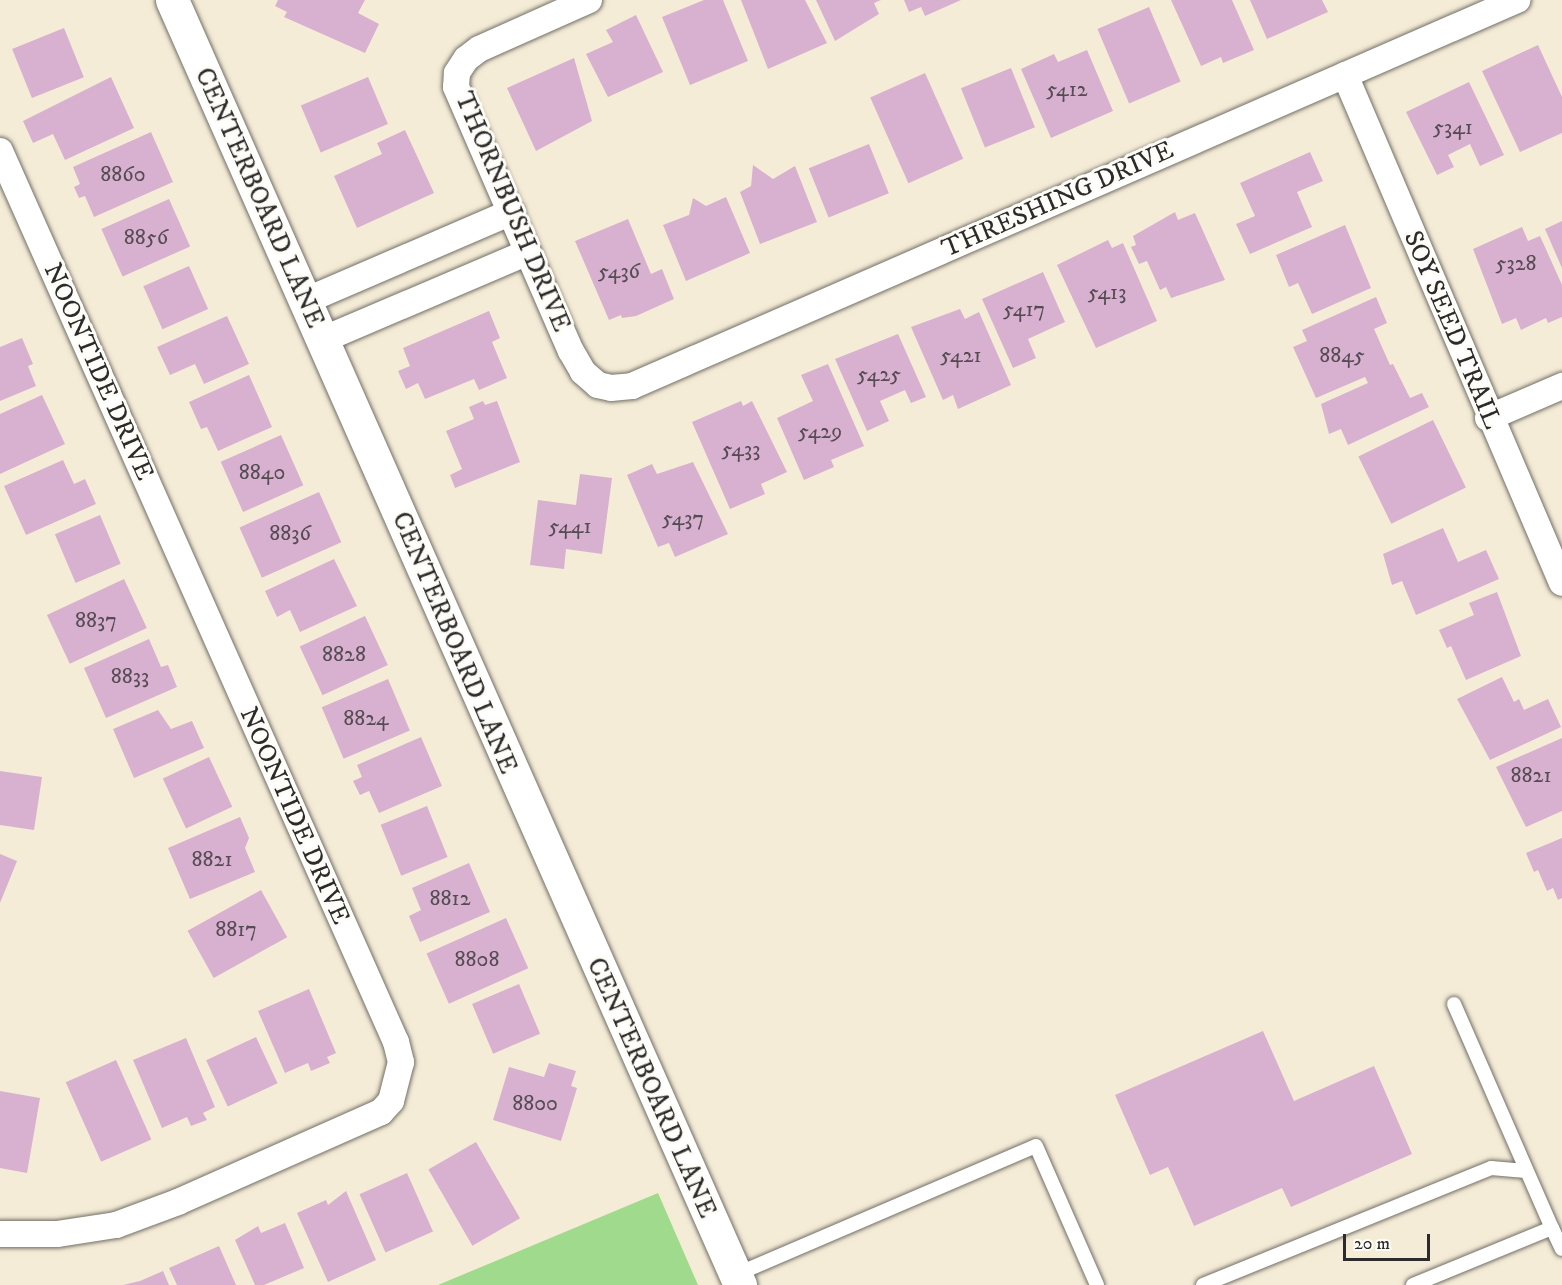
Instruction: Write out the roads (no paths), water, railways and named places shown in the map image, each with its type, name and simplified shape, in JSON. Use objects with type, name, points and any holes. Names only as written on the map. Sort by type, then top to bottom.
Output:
[{"type":"street","name":"CENTERBOARD LANE","points":[[171,0],[529,816],[737,1280]]},
{"type":"street","name":"THORNBUSH DRIVE","points":[[589,0],[479,49],[466,59],[457,73],[456,87],[571,351],[583,372],[598,385]]},
{"type":"street","name":"THRESHING DRIVE","points":[[598,385],[632,386],[1517,0]]},
{"type":"street","name":"SOY SEED TRAIL","points":[[1345,75],[1488,418],[1562,583]]},
{"type":"street","name":"NOONTIDE DRIVE","points":[[0,151],[396,1042],[401,1062],[391,1101],[381,1112],[189,1198],[116,1226],[57,1234],[0,1234]]},
{"type":"street","points":[[305,301],[512,212]]},
{"type":"street","points":[[322,340],[528,252]]},
{"type":"street","points":[[1488,418],[1562,386]]},
{"type":"lane","points":[[1454,1004],[1562,1250]]},
{"type":"lane","points":[[737,1280],[1036,1146],[1097,1285]]},
{"type":"lane","points":[[1203,1285],[1491,1168],[1526,1170]]},
{"type":"lane","points":[[1413,1285],[1552,1228]]}]
